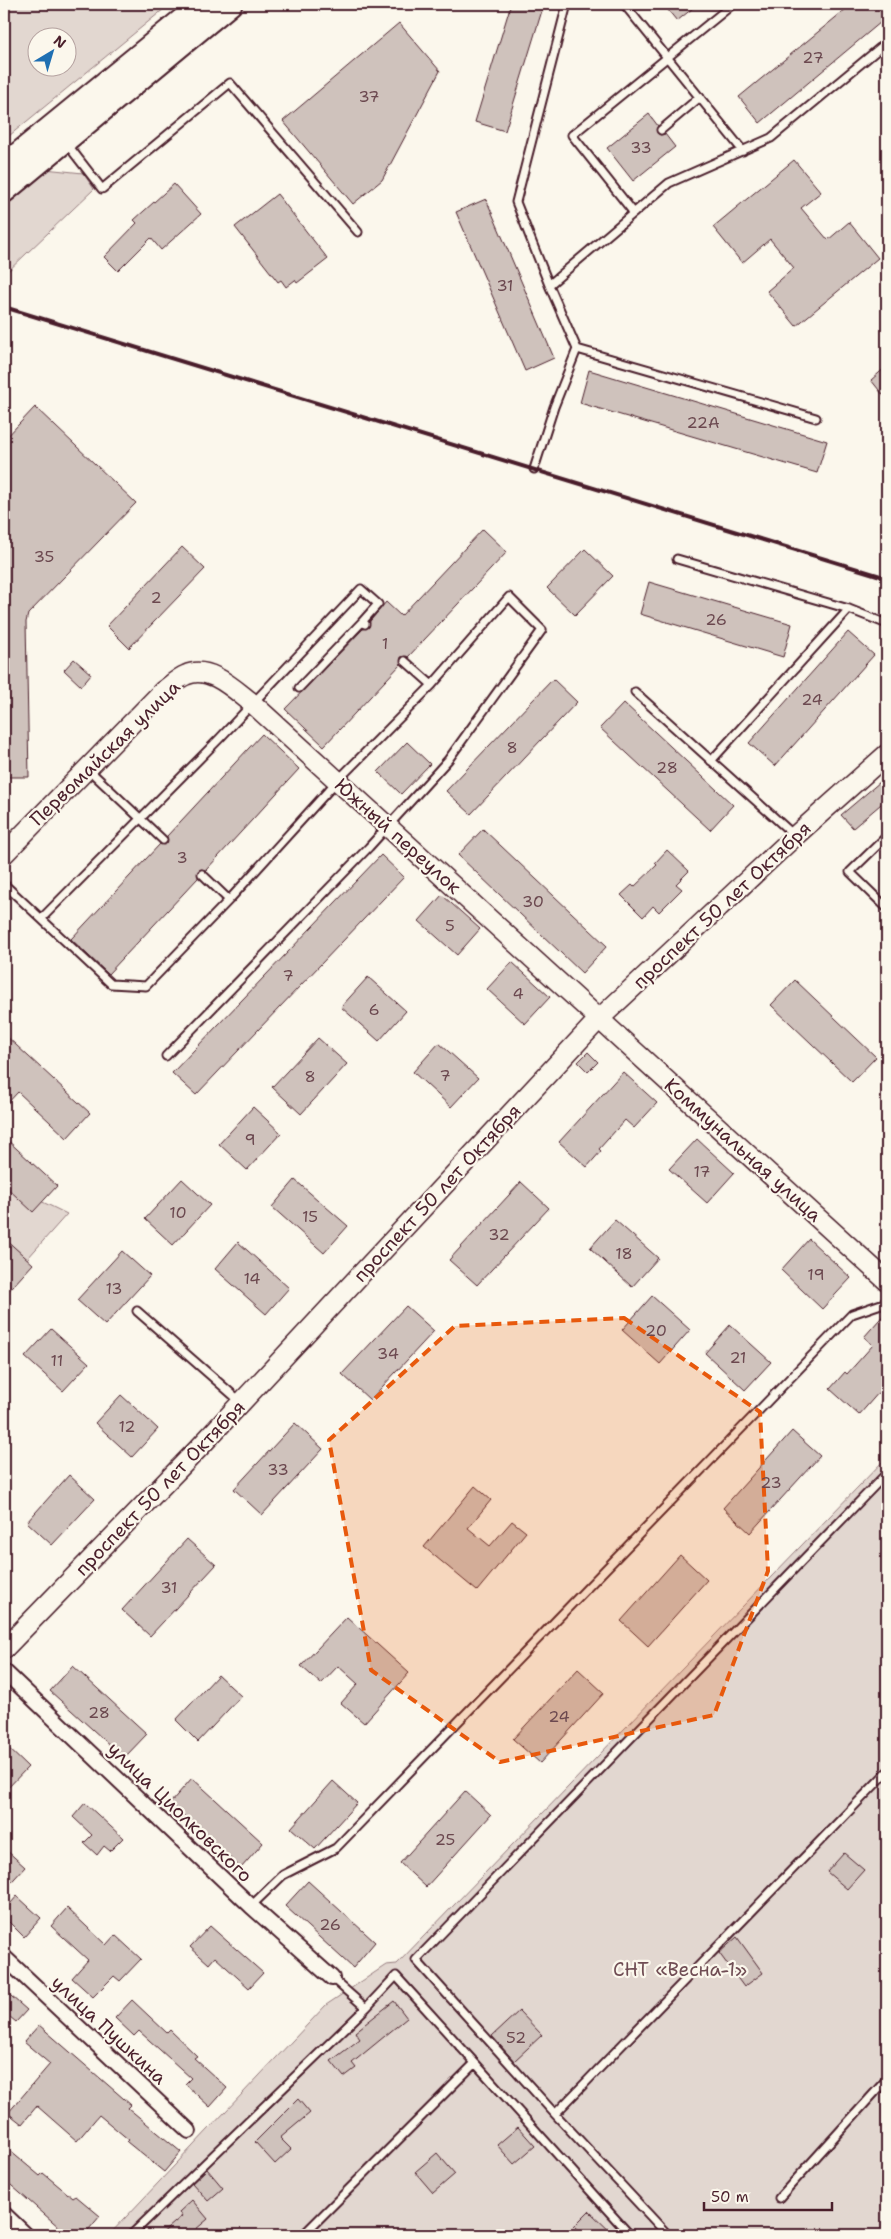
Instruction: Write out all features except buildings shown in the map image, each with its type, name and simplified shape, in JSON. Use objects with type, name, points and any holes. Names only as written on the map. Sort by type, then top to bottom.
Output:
[{"type":"main road","points":[[4,165],[201,4]]},
{"type":"main road","points":[[4,192],[231,4]]},
{"type":"main road","name":"Южный переулок","points":[[186,674],[205,673],[223,681],[252,703],[598,1020]]},
{"type":"main road","name":"Первомайская улица","points":[[4,854],[163,691],[186,674]]},
{"type":"main road","name":"проспект 50 лет Октября","points":[[4,1649],[242,1403],[598,1020],[795,836],[887,754]]},
{"type":"main road","name":"Коммунальная улица","points":[[598,1020],[887,1281]]},
{"type":"street","name":"улица Циолковского","points":[[4,1671],[251,1906],[332,1978]]},
{"type":"street","name":"улица Пушкина","points":[[4,1957],[189,2131]]},
{"type":"street","points":[[4,2214],[26,2235]]},
{"type":"lane","points":[[534,469],[554,407],[577,348],[549,285],[516,202],[567,4]]},
{"type":"lane","points":[[624,4],[743,150]]},
{"type":"lane","points":[[634,213],[572,135],[733,4]]},
{"type":"lane","points":[[549,285],[669,183],[771,138],[887,42]]},
{"type":"lane","points":[[65,141],[102,189],[230,83],[358,232]]},
{"type":"lane","points":[[661,130],[700,97]]},
{"type":"lane","points":[[577,348],[816,418]]},
{"type":"lane","points":[[677,559],[849,609],[887,624]]},
{"type":"lane","points":[[42,918],[362,589],[378,604],[363,623],[299,688]]},
{"type":"lane","points":[[4,884],[111,984],[146,986],[229,900],[337,781],[432,685],[509,597],[542,630],[448,760],[166,1056]]},
{"type":"lane","points":[[711,761],[849,609]]},
{"type":"lane","points":[[404,661],[432,685]]},
{"type":"lane","points":[[634,692],[795,836]]},
{"type":"lane","points":[[87,768],[164,840]]},
{"type":"lane","points":[[887,836],[850,872],[887,908]]},
{"type":"lane","points":[[202,874],[229,900]]},
{"type":"lane","points":[[251,1906],[283,1875],[336,1848],[852,1314],[887,1302]]},
{"type":"lane","points":[[137,1312],[242,1403]]},
{"type":"lane","points":[[668,2235],[555,2114],[416,1960],[887,1473]]},
{"type":"lane","points":[[555,2114],[887,1772]]},
{"type":"lane","points":[[131,2235],[366,2008],[396,1976],[630,2235]]},
{"type":"lane","points":[[332,1978],[366,2008]]},
{"type":"lane","points":[[303,2235],[475,2063]]},
{"type":"lane","points":[[779,2198],[887,2079]]},
{"type":"highlighted area","points":[[624,1318],[760,1412],[768,1571],[714,1715],[500,1762],[371,1670],[329,1440],[455,1326]]},
{"type":"green space","points":[[4,4],[170,4],[4,140]]},
{"type":"green space","points":[[45,169],[83,173],[94,189],[4,275],[4,200]]},
{"type":"green space","points":[[4,1183],[67,1214],[4,1285]]},
{"type":"green space","name":"СНТ «Весна-1»","points":[[887,1457],[887,2235],[109,2235],[326,2005],[386,1965],[397,1964]]},
{"type":"railway","points":[[4,307],[887,578]]}]
